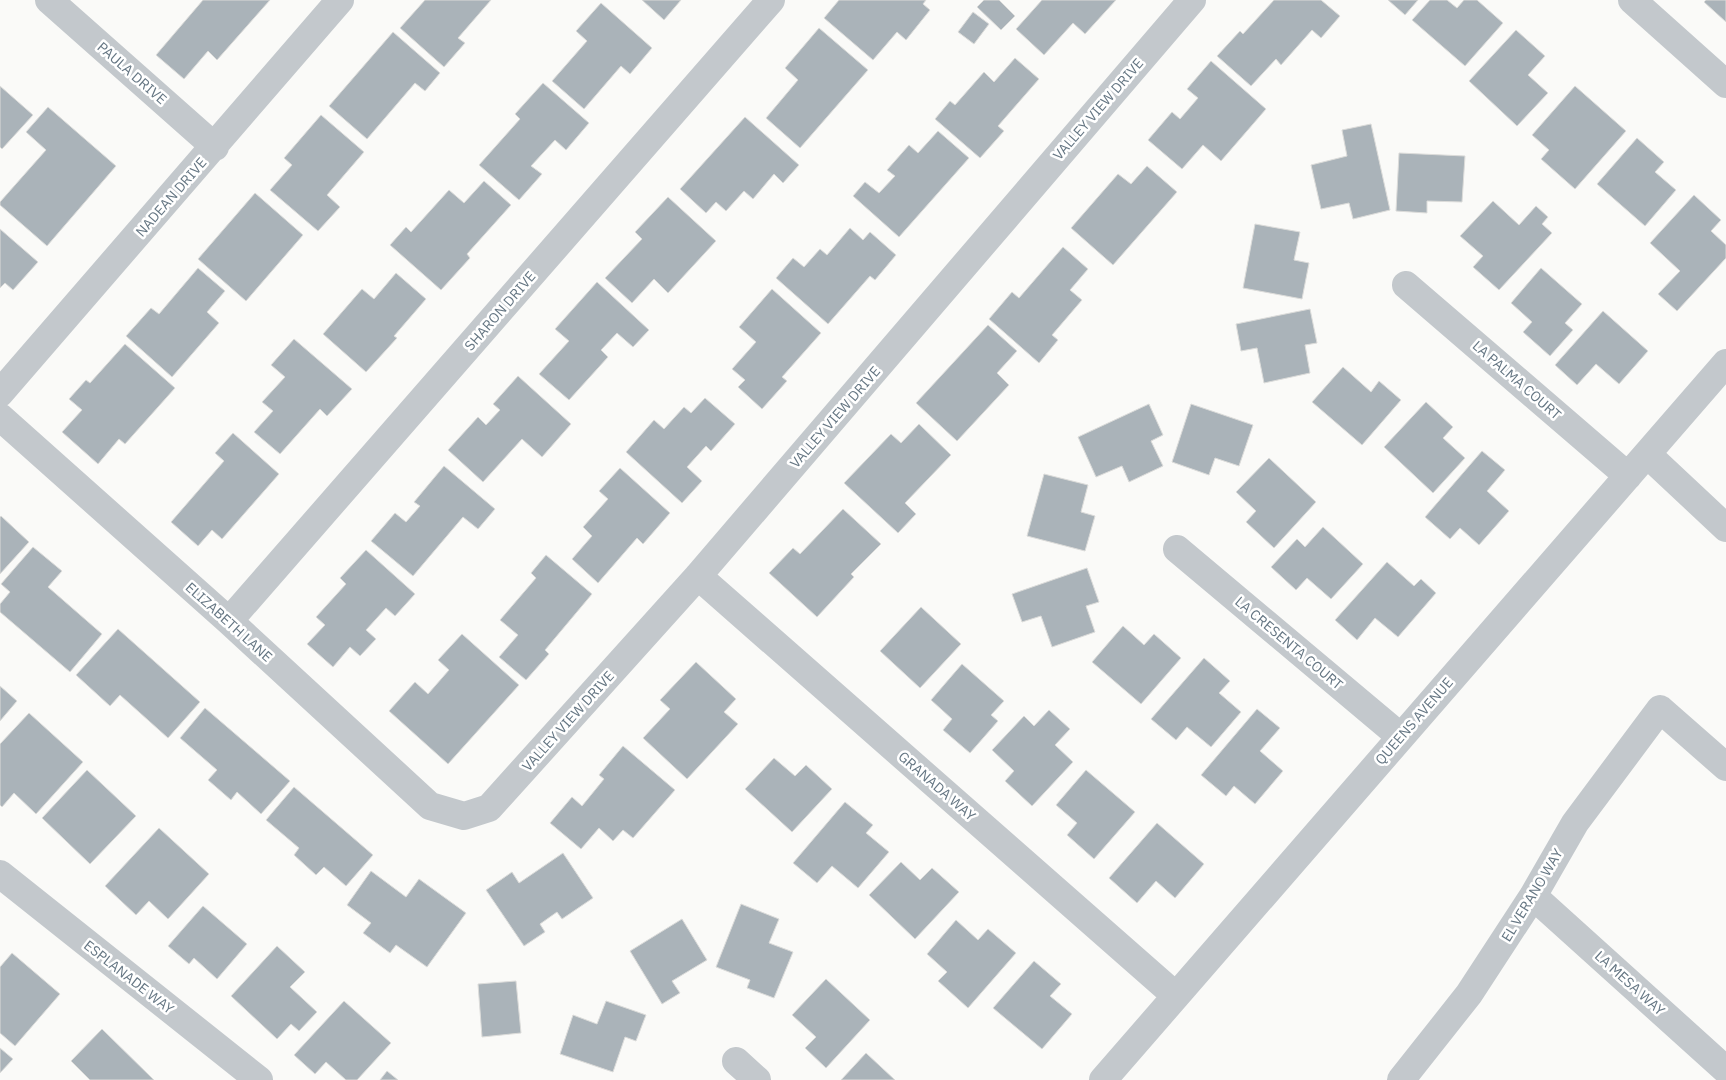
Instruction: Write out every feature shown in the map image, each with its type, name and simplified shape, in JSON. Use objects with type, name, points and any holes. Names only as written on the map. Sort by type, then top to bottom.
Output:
[{"type":"street","name":"PAULA DRIVE","points":[[49,0],[215,146]]},
{"type":"street","name":"NADEAN DRIVE","points":[[0,393],[340,0]]},
{"type":"street","name":"SHARON DRIVE","points":[[229,621],[771,0]]},
{"type":"street","name":"VALLEY VIEW DRIVE","points":[[464,816],[489,808],[698,576],[1192,0]]},
{"type":"street","points":[[1632,0],[1726,84]]},
{"type":"street","name":"LA PALMA COURT","points":[[1406,285],[1628,476]]},
{"type":"street","name":"QUEENS AVENUE","points":[[1103,1080],[1726,363]]},
{"type":"street","name":"ELIZABETH LANE","points":[[0,417],[229,621],[430,806],[464,816]]},
{"type":"street","points":[[1646,454],[1726,528]]},
{"type":"street","name":"LA CRESENTA COURT","points":[[1177,549],[1401,737]]},
{"type":"street","name":"GRANADA WAY","points":[[698,576],[1176,996]]},
{"type":"street","name":"EL VERANO WAY","points":[[1402,1080],[1469,994],[1533,896],[1575,823],[1660,709],[1726,767]]},
{"type":"street","name":"ESPLANADE WAY","points":[[0,874],[251,1078]]},
{"type":"street","name":"LA MESA WAY","points":[[1533,896],[1726,1070]]},
{"type":"street","points":[[736,1061],[757,1080]]},
{"type":"building","points":[[203,0],[270,0],[217,60],[208,51],[184,79],[156,55]]},
{"type":"building","points":[[425,0],[491,0],[458,38],[465,43],[444,67],[400,28]]},
{"type":"building","points":[[642,0],[681,0],[664,20]]},
{"type":"building","points":[[839,0],[926,0],[923,4],[930,10],[906,40],[897,32],[873,60],[824,18]]},
{"type":"building","points":[[984,0],[999,0],[1015,16],[1001,30],[977,7]]},
{"type":"building","points":[[1042,0],[1116,0],[1085,34],[1073,23],[1044,55],[1016,29]]},
{"type":"building","points":[[1274,0],[1321,0],[1340,16],[1321,38],[1312,30],[1281,65],[1276,59],[1251,86],[1217,56],[1240,31],[1243,34]]},
{"type":"building","points":[[1388,0],[1418,0],[1405,15]]},
{"type":"building","points":[[1430,0],[1447,0],[1457,8],[1464,0],[1477,0],[1503,23],[1465,66],[1412,20]]},
{"type":"building","points":[[1706,0],[1726,0],[1726,22],[1704,2]]},
{"type":"building","points":[[601,3],[652,48],[630,74],[621,66],[584,109],[552,81],[587,41],[576,31]]},
{"type":"building","points":[[973,12],[989,24],[974,44],[958,32]]},
{"type":"building","points":[[819,28],[868,70],[800,148],[766,118],[798,80],[785,68]]},
{"type":"building","points":[[1516,30],[1545,56],[1528,75],[1548,93],[1517,126],[1469,81]]},
{"type":"building","points":[[393,32],[440,73],[425,91],[415,83],[367,139],[329,106]]},
{"type":"building","points":[[1015,58],[1039,79],[998,126],[1004,131],[980,158],[935,119],[950,101],[955,105],[984,72],[994,82]]},
{"type":"building","points":[[1211,61],[1266,109],[1221,161],[1203,145],[1182,169],[1148,140],[1172,112],[1180,119],[1198,98],[1187,89]]},
{"type":"building","points":[[543,83],[589,123],[566,150],[555,140],[531,166],[542,174],[519,200],[479,165],[520,119],[515,114]]},
{"type":"building","points":[[0,86],[33,115],[2,149],[0,147]]},
{"type":"building","points":[[1575,86],[1626,131],[1575,189],[1541,159],[1549,150],[1532,135]]},
{"type":"building","points":[[48,107],[116,166],[47,246],[0,205],[0,202],[46,150],[26,132]]},
{"type":"building","points":[[321,115],[364,152],[327,195],[340,207],[318,231],[270,190],[292,165],[284,158]]},
{"type":"building","points":[[745,117],[799,165],[783,183],[774,174],[753,199],[744,191],[726,211],[716,202],[706,213],[680,189]]},
{"type":"building","points":[[1371,124],[1390,210],[1353,219],[1349,203],[1321,209],[1311,165],[1347,156],[1342,130]]},
{"type":"building","points":[[938,131],[969,158],[899,237],[853,196],[865,182],[879,193],[895,176],[887,170],[909,145],[918,153]]},
{"type":"building","points":[[1637,138],[1664,162],[1655,172],[1676,190],[1645,226],[1597,184]]},
{"type":"building","points":[[1399,153],[1465,156],[1462,202],[1427,201],[1427,213],[1396,211]]},
{"type":"building","points":[[1147,166],[1177,192],[1113,265],[1071,228],[1118,174],[1131,184]]},
{"type":"building","points":[[484,181],[511,205],[467,254],[470,258],[441,290],[390,245],[406,227],[411,232],[449,190],[464,203]]},
{"type":"building","points":[[255,193],[303,235],[246,301],[198,259]]},
{"type":"building","points":[[1694,195],[1721,220],[1711,231],[1726,245],[1726,258],[1677,311],[1658,294],[1680,271],[1650,243]]},
{"type":"building","points":[[668,197],[716,241],[668,293],[654,279],[632,303],[605,278],[642,239],[635,232]]},
{"type":"building","points":[[1493,201],[1519,225],[1536,206],[1548,217],[1542,224],[1552,233],[1499,290],[1473,267],[1483,256],[1460,236]]},
{"type":"building","points":[[1255,224],[1300,232],[1294,260],[1309,263],[1302,299],[1243,288]]},
{"type":"building","points":[[850,228],[863,240],[870,232],[896,255],[875,280],[870,276],[828,324],[776,278],[793,258],[804,267],[820,249],[827,255]]},
{"type":"building","points":[[0,229],[38,262],[13,290],[5,283],[0,288]]},
{"type":"building","points":[[1063,247],[1088,269],[1070,290],[1082,300],[1052,335],[1058,340],[1039,363],[989,319],[1012,292],[1019,298]]},
{"type":"building","points":[[198,268],[225,291],[207,312],[219,323],[172,377],[126,336],[151,308],[159,314]]},
{"type":"building","points":[[1541,268],[1582,304],[1565,323],[1573,330],[1550,356],[1523,332],[1532,322],[1511,303]]},
{"type":"building","points":[[396,273],[426,299],[394,336],[397,338],[366,372],[323,334],[362,289],[374,299]]},
{"type":"building","points":[[597,282],[649,330],[633,347],[617,333],[601,350],[608,357],[569,400],[539,374],[569,341],[555,329]]},
{"type":"building","points":[[772,289],[821,333],[782,377],[787,381],[762,409],[738,387],[745,380],[732,369],[756,342],[739,327]]},
{"type":"building","points":[[1310,309],[1317,343],[1305,345],[1310,373],[1264,383],[1257,348],[1241,351],[1236,324]]},
{"type":"building","points":[[1603,311],[1648,351],[1619,384],[1596,364],[1577,385],[1555,365]]},
{"type":"building","points":[[988,325],[1017,351],[997,373],[1009,385],[957,441],[916,403]]},
{"type":"building","points":[[294,339],[352,389],[327,416],[320,409],[280,454],[254,432],[273,411],[262,402],[285,377],[271,365]]},
{"type":"building","points":[[125,344],[175,388],[125,444],[119,439],[98,464],[62,432],[82,410],[69,399],[86,380],[90,383]]},
{"type":"building","points":[[1343,367],[1371,392],[1379,381],[1401,400],[1362,445],[1312,402]]},
{"type":"building","points":[[518,376],[571,424],[542,457],[522,439],[483,482],[448,450],[478,417],[486,425],[500,410],[493,404]]},
{"type":"building","points":[[705,398],[735,424],[711,451],[706,446],[687,467],[702,481],[682,503],[626,452],[654,420],[664,429],[684,407],[691,413]]},
{"type":"building","points":[[1426,402],[1453,427],[1443,438],[1465,458],[1433,493],[1384,447]]},
{"type":"building","points":[[1149,404],[1163,435],[1151,441],[1163,466],[1129,482],[1122,466],[1096,477],[1078,437]]},
{"type":"building","points":[[1191,404],[1253,425],[1239,466],[1215,458],[1209,475],[1172,462]]},
{"type":"building","points":[[919,424],[951,455],[905,503],[916,514],[898,533],[844,483],[891,434],[901,443]]},
{"type":"building","points":[[233,433],[279,474],[222,539],[212,530],[198,546],[171,522],[224,461],[215,453]]},
{"type":"building","points":[[1482,451],[1505,470],[1487,491],[1509,511],[1479,545],[1460,528],[1450,539],[1425,517]]},
{"type":"building","points":[[1269,458],[1316,502],[1274,548],[1246,522],[1256,511],[1236,492]]},
{"type":"building","points":[[444,466],[495,509],[478,529],[463,517],[413,576],[371,541],[395,513],[406,522],[420,506],[414,502]]},
{"type":"building","points":[[620,468],[670,513],[643,544],[637,538],[598,583],[572,559],[592,536],[583,527],[608,499],[599,491]]},
{"type":"building","points":[[1044,474],[1088,485],[1081,512],[1095,516],[1085,551],[1027,536]]},
{"type":"building","points":[[843,509],[881,544],[851,574],[854,577],[817,617],[769,573],[793,548],[800,554]]},
{"type":"building","points":[[0,517],[29,542],[0,574]]},
{"type":"building","points":[[1323,527],[1363,564],[1331,599],[1307,578],[1296,590],[1271,567],[1297,539],[1305,547]]},
{"type":"building","points":[[33,547],[62,571],[48,587],[102,634],[70,672],[0,612],[0,604],[10,592],[1,584]]},
{"type":"building","points":[[366,550],[415,594],[395,616],[386,608],[366,630],[376,639],[360,656],[350,647],[333,667],[307,644],[325,625],[316,617],[346,584],[340,578]]},
{"type":"building","points":[[546,555],[592,594],[545,650],[549,654],[526,680],[499,657],[518,635],[500,620],[536,578],[531,573]]},
{"type":"building","points":[[1387,562],[1414,586],[1421,579],[1436,593],[1398,637],[1375,618],[1357,640],[1335,620]]},
{"type":"building","points":[[1087,568],[1099,602],[1086,606],[1095,632],[1052,647],[1041,616],[1022,622],[1012,594]]},
{"type":"building","points":[[921,607],[961,644],[920,688],[880,651]]},
{"type":"building","points":[[1123,626],[1144,645],[1154,634],[1181,658],[1141,704],[1092,662]]},
{"type":"building","points":[[118,629],[200,702],[168,738],[120,695],[110,706],[76,675]]},
{"type":"building","points":[[462,634],[519,685],[448,764],[389,711],[415,682],[428,694],[449,670],[438,660]]},
{"type":"building","points":[[1204,658],[1230,681],[1219,693],[1241,712],[1211,747],[1187,727],[1176,740],[1151,719]]},
{"type":"building","points":[[696,662],[736,699],[724,712],[738,724],[687,779],[643,738],[670,709],[660,700]]},
{"type":"building","points":[[962,664],[1004,701],[991,715],[998,721],[970,753],[943,730],[952,719],[931,700]]},
{"type":"building","points":[[0,686],[17,701],[0,721]]},
{"type":"building","points":[[205,708],[290,781],[261,814],[237,792],[231,800],[208,780],[217,770],[180,738]]},
{"type":"building","points":[[1257,709],[1280,728],[1260,751],[1283,771],[1255,804],[1234,786],[1226,796],[1201,775]]},
{"type":"building","points":[[1049,710],[1070,729],[1055,745],[1073,762],[1032,806],[1005,781],[1014,771],[992,750],[1024,716],[1034,726]]},
{"type":"building","points":[[29,713],[83,762],[36,814],[14,793],[2,807],[0,805],[0,744]]},
{"type":"building","points":[[623,746],[675,790],[633,838],[623,830],[613,841],[599,828],[581,849],[550,823],[572,797],[582,806],[604,779],[599,775]]},
{"type":"building","points":[[774,758],[795,776],[806,765],[832,789],[792,832],[745,789]]},
{"type":"building","points":[[87,770],[136,816],[90,864],[42,818]]},
{"type":"building","points":[[1086,770],[1135,812],[1094,859],[1067,835],[1077,823],[1056,805]]},
{"type":"building","points":[[294,787],[373,855],[346,886],[324,867],[316,875],[294,855],[299,848],[266,820]]},
{"type":"building","points":[[845,802],[873,825],[866,833],[889,852],[858,888],[832,866],[817,883],[793,863]]},
{"type":"building","points":[[1157,823],[1204,864],[1175,898],[1156,881],[1137,903],[1109,878]]},
{"type":"building","points":[[159,828],[209,874],[168,919],[149,901],[136,915],[105,886]]},
{"type":"building","points":[[563,853],[593,898],[562,919],[557,912],[540,924],[545,932],[524,946],[486,890],[512,872],[519,883]]},
{"type":"building","points":[[901,862],[920,880],[932,868],[959,892],[915,939],[869,895]]},
{"type":"building","points":[[371,871],[406,897],[419,879],[466,913],[427,967],[396,945],[390,953],[363,933],[371,923],[347,905]]},
{"type":"building","points":[[741,904],[779,919],[769,943],[793,952],[774,998],[747,988],[750,980],[716,967]]},
{"type":"building","points":[[203,906],[247,944],[217,979],[194,958],[189,964],[168,946]]},
{"type":"building","points":[[682,919],[707,960],[672,981],[680,993],[662,1004],[630,951]]},
{"type":"building","points":[[956,920],[978,940],[988,929],[1016,953],[968,1008],[938,981],[947,972],[927,954]]},
{"type":"building","points":[[277,946],[305,972],[290,987],[317,1012],[299,1031],[291,1024],[277,1039],[231,996]]},
{"type":"building","points":[[12,953],[60,994],[15,1046],[0,1033],[0,967]]},
{"type":"building","points":[[1034,961],[1061,984],[1050,996],[1072,1014],[1042,1049],[993,1008]]},
{"type":"building","points":[[826,979],[870,1020],[826,1068],[805,1048],[816,1037],[792,1015]]},
{"type":"building","points":[[516,981],[521,1033],[482,1037],[478,984]]},
{"type":"building","points":[[344,1001],[391,1043],[357,1080],[346,1080],[326,1062],[315,1074],[294,1055]]},
{"type":"building","points":[[606,1001],[646,1015],[636,1041],[625,1037],[613,1072],[560,1054],[573,1015],[597,1024]]},
{"type":"building","points":[[102,1029],[154,1080],[90,1080],[71,1061]]},
{"type":"building","points":[[0,1048],[13,1059],[0,1073]]},
{"type":"building","points":[[866,1053],[895,1080],[841,1080]]},
{"type":"building","points":[[387,1071],[398,1080],[380,1080]]}]
